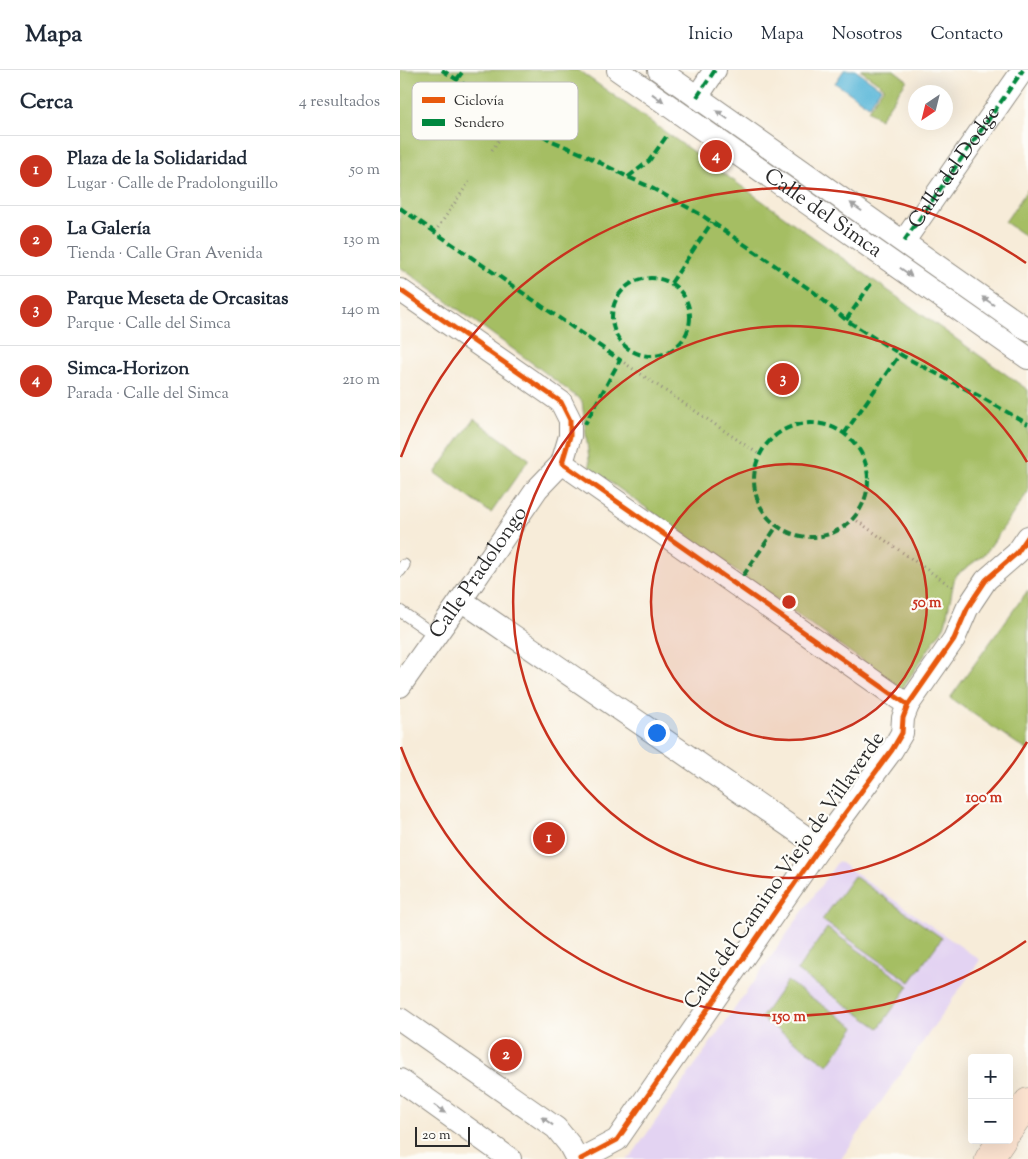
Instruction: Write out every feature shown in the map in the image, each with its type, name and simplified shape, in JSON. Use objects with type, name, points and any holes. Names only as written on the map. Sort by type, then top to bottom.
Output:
[{"type":"main road","points":[[1013,1123],[1028,1102]]},
{"type":"main road","points":[[989,1159],[999,1144]]},
{"type":"street","name":"Calle del Simca","points":[[618,70],[1028,358]]},
{"type":"street","name":"Calle del Simca","points":[[659,70],[1028,330]]},
{"type":"street","points":[[697,97],[716,70]]},
{"type":"street","name":"Calle del Dodge","points":[[904,241],[1023,70]]},
{"type":"street","points":[[400,290],[561,402],[570,420],[570,436],[562,463],[908,705]]},
{"type":"street","name":"Calle Pradolongo","points":[[400,686],[537,489],[562,463]]},
{"type":"street","name":"Calle del Camino Viejo de Villaverde","points":[[581,1159],[617,1140],[820,847],[892,750],[902,733],[903,718],[908,705],[954,640],[967,610],[986,580],[1018,552],[1028,538]]},
{"type":"street","points":[[461,600],[820,847]]},
{"type":"street","points":[[400,1019],[556,1128],[569,1144],[576,1159]]},
{"type":"street","points":[[400,1080],[510,1159]]},
{"type":"lane","points":[[400,611],[436,636]]},
{"type":"path","points":[[492,150],[499,140]]},
{"type":"path","points":[[435,232],[469,182]]},
{"type":"path","points":[[620,360],[760,455]]},
{"type":"path","points":[[854,518],[972,601]]},
{"type":"shaded area","points":[[838,861],[980,960],[841,1159],[626,1159],[632,1155]]},
{"type":"green space","points":[[400,70],[578,70],[1028,390],[1028,492],[985,554],[955,576],[945,625],[902,689],[590,468],[582,401],[400,267]]},
{"type":"green space","points":[[860,70],[894,70],[907,80],[880,119],[868,110],[884,87]]},
{"type":"green space","points":[[1028,189],[1028,238],[1005,222]]},
{"type":"green space","points":[[474,419],[529,459],[491,513],[435,473]]},
{"type":"green space","points":[[1028,590],[1028,751],[950,698]]},
{"type":"green space","points":[[854,876],[942,938],[910,982],[822,920]]},
{"type":"green space","points":[[827,928],[909,986],[879,1028],[797,971]]},
{"type":"green space","points":[[787,981],[855,1027],[828,1065],[761,1018]]},
{"type":"water","points":[[844,70],[855,70],[881,88],[869,106],[835,83]]},
{"type":"marked path","points":[[442,70],[461,82]]},
{"type":"marked path","points":[[457,79],[464,70]]},
{"type":"marked path","points":[[697,97],[715,70]]},
{"type":"marked path","points":[[904,241],[1023,70]]},
{"type":"marked path","points":[[628,177],[649,161],[668,134]]},
{"type":"marked path","points":[[550,140],[648,186],[700,214],[815,293],[846,320],[903,356],[1028,424]]},
{"type":"marked path","points":[[400,208],[620,360],[585,424]]},
{"type":"marked path","points":[[671,283],[712,222]]},
{"type":"marked path","points":[[651,278],[666,281],[678,290],[687,302],[690,317],[687,332],[678,344],[666,353],[651,356],[636,353],[624,344],[615,332],[612,317],[615,302],[624,290],[636,281],[651,278]]},
{"type":"marked path","points":[[846,320],[873,281]]},
{"type":"marked path","points":[[844,434],[900,354]]},
{"type":"marked path","points":[[811,423],[833,428],[851,440],[863,458],[868,480],[863,502],[851,520],[833,532],[811,537],[789,532],[771,520],[759,502],[754,480],[759,458],[771,440],[789,428],[811,423]]},
{"type":"marked path","points":[[743,576],[777,526]]},
{"type":"cycle path","points":[[400,290],[561,402],[570,420],[570,436],[562,463],[908,705]]},
{"type":"cycle path","points":[[581,1159],[617,1140],[820,847],[892,750],[902,733],[903,718],[908,705],[954,639],[967,609],[986,580],[1017,553],[1028,537]]},
{"type":"place","name":"Simca-Horizon","points":[[716,156]]},
{"type":"place","name":"Parque Meseta de Orcasitas","points":[[783,379]]},
{"type":"place","name":"Plaza de la Solidaridad","points":[[549,838]]},
{"type":"place","name":"La Galería","points":[[506,1055]]}]
